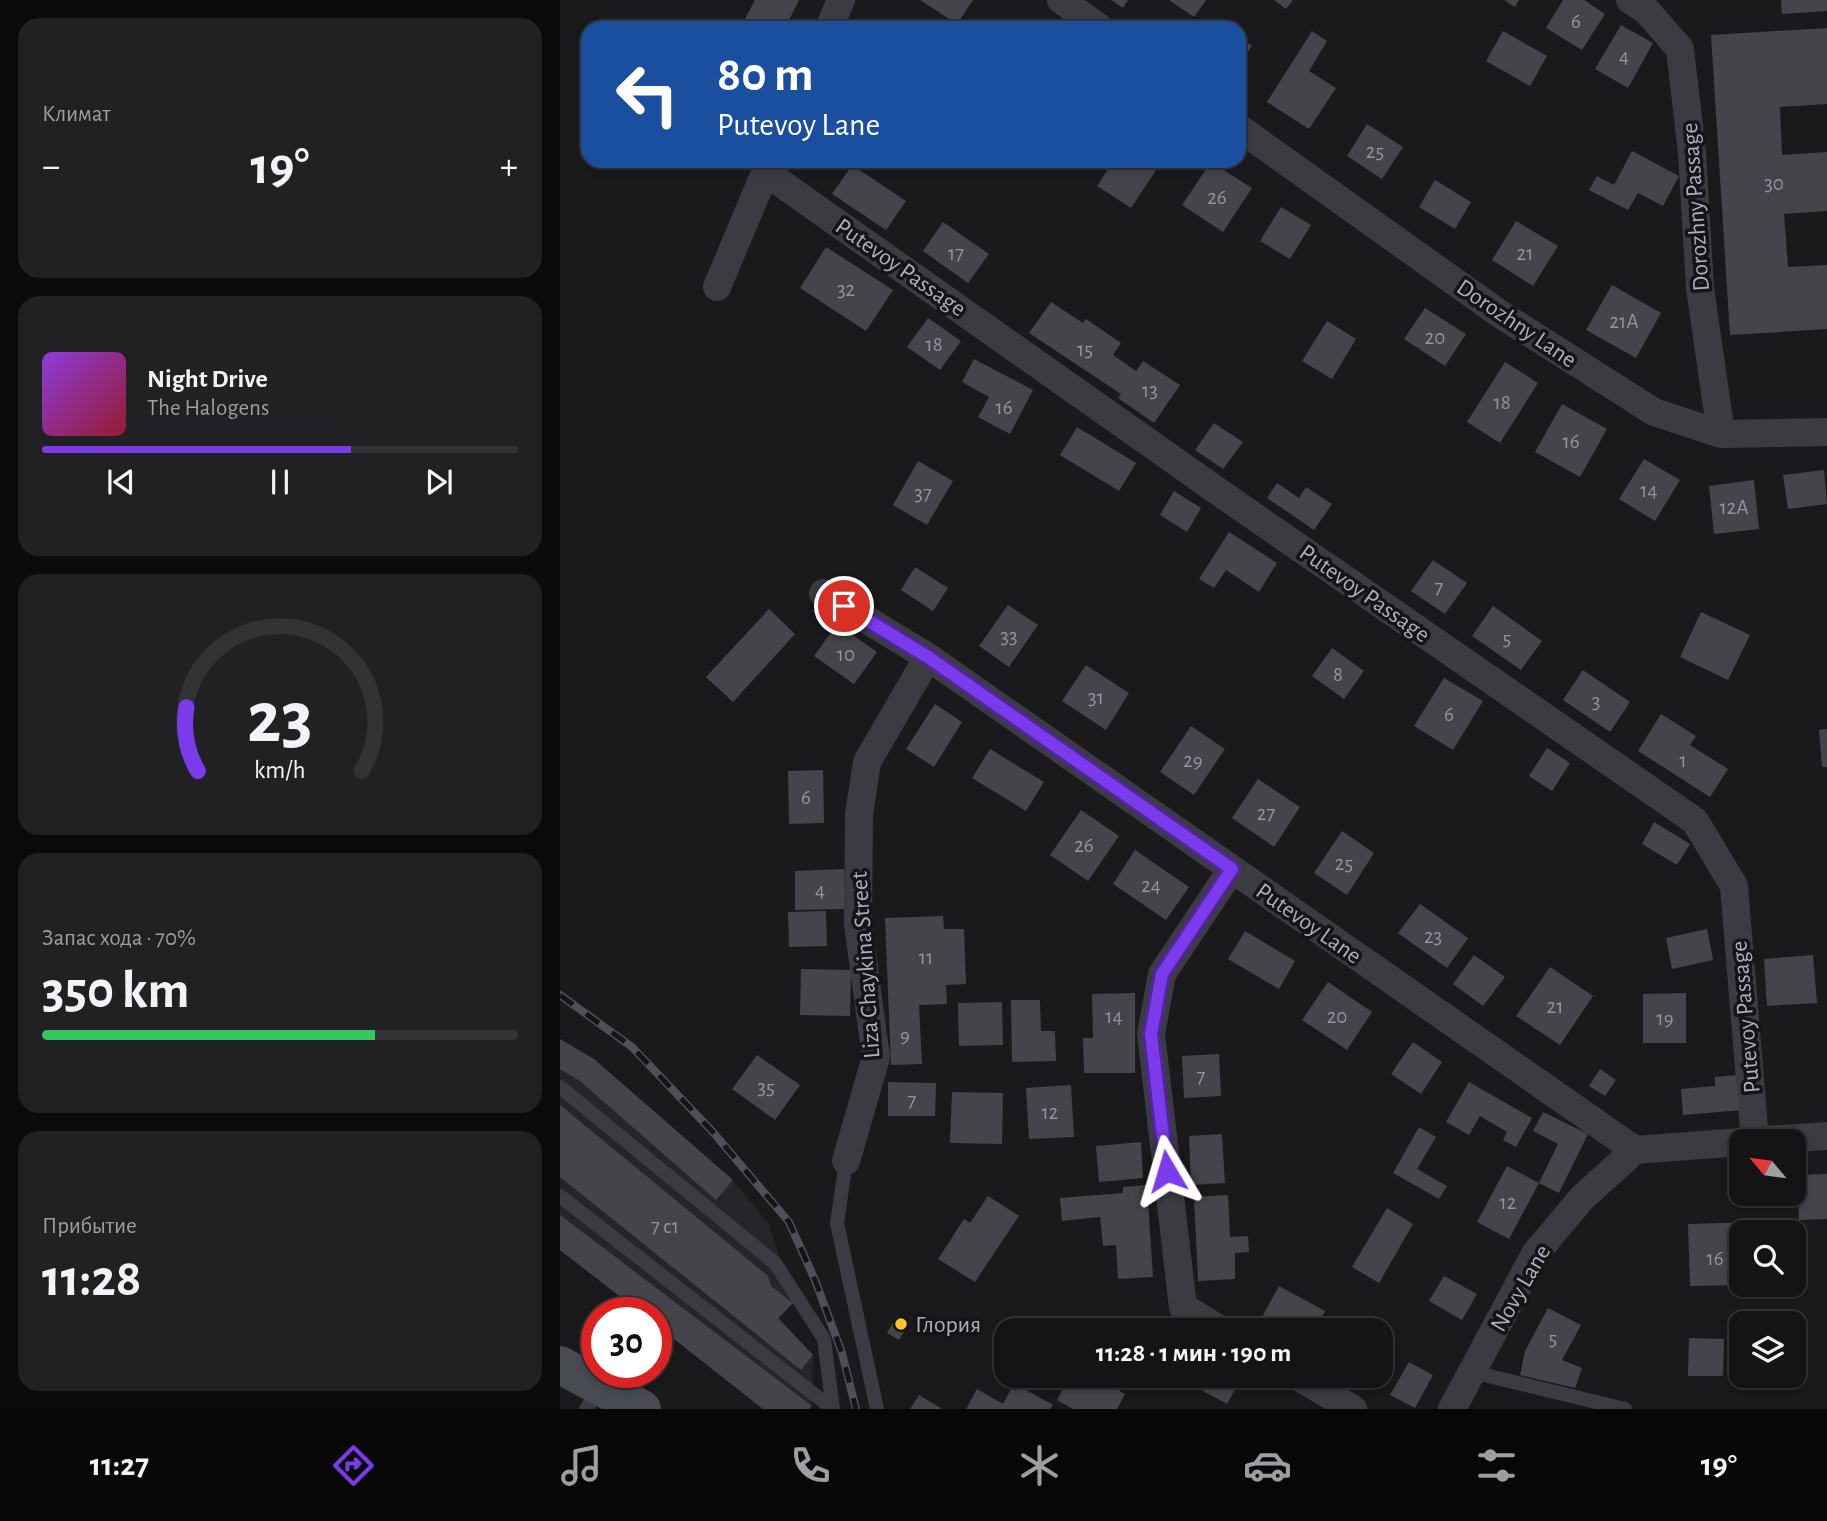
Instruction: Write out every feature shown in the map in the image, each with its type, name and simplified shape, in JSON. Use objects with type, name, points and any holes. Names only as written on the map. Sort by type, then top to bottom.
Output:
[{"type":"main road","points":[[560,1365],[593,1397],[642,1409]]},
{"type":"street","points":[[832,21],[841,0]]},
{"type":"street","points":[[1061,0],[1090,21]]},
{"type":"street","name":"Dorozhny Passage","points":[[1630,0],[1647,11],[1680,49],[1692,153],[1700,288],[1721,434]]},
{"type":"street","name":"Dorozhny Lane","points":[[1246,133],[1511,321],[1654,412],[1721,434],[1827,432]]},
{"type":"street","points":[[717,287],[767,168]]},
{"type":"street","name":"Putevoy Passage","points":[[771,168],[1226,497],[1695,821],[1734,886],[1754,1129]]},
{"type":"street","name":"Putevoy Lane","points":[[824,593],[928,657],[1635,1150]]},
{"type":"street","name":"Liza Chaykina Street","points":[[846,1161],[876,1057],[858,924],[859,814],[867,762],[928,657]]},
{"type":"street","points":[[1202,1318],[1183,1307],[1151,1034],[1162,974],[1232,869]]},
{"type":"street","points":[[1806,1137],[1827,1136]]},
{"type":"street","points":[[1635,1150],[1729,1143]]},
{"type":"street","name":"Novy Lane","points":[[1452,1409],[1535,1254],[1582,1198],[1635,1150]]},
{"type":"street","points":[[1317,1388],[1353,1409]]},
{"type":"lane","points":[[560,1087],[775,1263],[824,1339],[833,1409]]},
{"type":"lane","points":[[846,1161],[837,1223],[877,1409]]},
{"type":"lane","points":[[560,1196],[833,1409]]},
{"type":"lane","points":[[1472,1372],[1625,1409]]},
{"type":"shaded area","points":[[560,1039],[594,1059],[733,1180],[769,1224],[793,1303],[779,1319],[813,1355],[812,1406],[809,1409],[763,1409],[672,1338],[672,1297],[621,1297],[560,1250]]},
{"type":"building","points":[[755,0],[799,0],[788,21],[744,21]]},
{"type":"building","points":[[920,0],[973,0],[959,21],[952,21]]},
{"type":"building","points":[[1111,0],[1128,0],[1123,8]]},
{"type":"building","points":[[1169,0],[1206,0],[1194,17]]},
{"type":"building","points":[[1274,0],[1293,0],[1286,9]]},
{"type":"building","points":[[1504,0],[1519,0],[1515,7]]},
{"type":"building","points":[[1563,0],[1584,0],[1605,14],[1582,50],[1546,28]]},
{"type":"building","points":[[1781,0],[1827,0],[1827,11],[1782,14]]},
{"type":"building","points":[[1621,25],[1653,43],[1628,88],[1595,69]]},
{"type":"building","points":[[1827,28],[1827,104],[1780,107],[1782,155],[1827,152],[1827,211],[1784,214],[1788,267],[1827,265],[1827,329],[1730,335],[1711,35]]},
{"type":"building","points":[[1312,31],[1327,41],[1309,71],[1336,88],[1309,129],[1267,102]]},
{"type":"building","points":[[1503,31],[1547,56],[1530,86],[1486,61]]},
{"type":"building","points":[[1246,42],[1252,46],[1246,54]]},
{"type":"building","points":[[1367,124],[1403,147],[1382,179],[1347,156]]},
{"type":"building","points":[[1632,151],[1679,176],[1663,206],[1638,193],[1628,210],[1589,190],[1597,176],[1614,185]]},
{"type":"building","points":[[850,168],[856,168],[906,201],[886,230],[832,194]]},
{"type":"building","points":[[1109,168],[1157,168],[1131,208],[1097,186]]},
{"type":"building","points":[[1207,168],[1220,168],[1252,188],[1223,232],[1182,205]]},
{"type":"building","points":[[1435,180],[1471,202],[1455,229],[1419,207]]},
{"type":"building","points":[[1281,207],[1311,225],[1290,259],[1260,241]]},
{"type":"building","points":[[1516,221],[1558,246],[1533,286],[1492,260]]},
{"type":"building","points":[[943,222],[989,254],[968,283],[923,251]]},
{"type":"building","points":[[826,247],[893,290],[866,331],[800,288]]},
{"type":"building","points":[[1612,285],[1661,313],[1636,358],[1586,330]]},
{"type":"building","points":[[1051,302],[1083,323],[1086,319],[1121,343],[1113,355],[1136,371],[1143,361],[1180,385],[1154,423],[1118,398],[1121,394],[1029,333]]},
{"type":"building","points":[[1425,308],[1466,334],[1445,366],[1404,339]]},
{"type":"building","points":[[928,318],[961,341],[940,370],[907,347]]},
{"type":"building","points":[[1327,321],[1356,339],[1332,379],[1302,361]]},
{"type":"building","points":[[974,359],[1033,390],[1010,434],[978,417],[989,397],[962,382]]},
{"type":"building","points":[[1505,362],[1538,383],[1500,443],[1467,422]]},
{"type":"building","points":[[1562,404],[1607,429],[1580,477],[1535,452]]},
{"type":"building","points":[[1214,423],[1243,442],[1223,469],[1195,450]]},
{"type":"building","points":[[1077,427],[1136,463],[1119,491],[1060,455]]},
{"type":"building","points":[[1644,459],[1680,480],[1655,521],[1619,499]]},
{"type":"building","points":[[918,461],[953,481],[927,525],[893,505]]},
{"type":"building","points":[[1824,470],[1827,504],[1788,509],[1783,475]]},
{"type":"building","points":[[1754,480],[1759,529],[1714,534],[1709,486]]},
{"type":"building","points":[[1277,483],[1299,498],[1306,487],[1332,504],[1314,530],[1267,498]]},
{"type":"building","points":[[1174,491],[1201,508],[1187,532],[1160,515]]},
{"type":"building","points":[[1229,532],[1277,563],[1259,592],[1226,570],[1214,588],[1199,579]]},
{"type":"building","points":[[1433,560],[1467,583],[1445,614],[1411,591]]},
{"type":"building","points":[[915,567],[948,588],[933,611],[901,590]]},
{"type":"building","points":[[1008,605],[1038,625],[1009,667],[979,646]]},
{"type":"building","points":[[1493,606],[1542,641],[1521,670],[1472,636]]},
{"type":"building","points":[[769,609],[795,634],[733,702],[706,677]]},
{"type":"building","points":[[1701,612],[1750,635],[1728,680],[1680,657]]},
{"type":"building","points":[[837,624],[877,652],[854,684],[814,656]]},
{"type":"building","points":[[1332,648],[1364,671],[1344,699],[1312,676]]},
{"type":"building","points":[[1086,665],[1129,693],[1106,730],[1062,701]]},
{"type":"building","points":[[1583,670],[1630,702],[1610,732],[1563,700]]},
{"type":"building","points":[[1444,678],[1483,701],[1453,750],[1414,726]]},
{"type":"building","points":[[935,704],[962,722],[934,767],[906,749]]},
{"type":"building","points":[[1661,714],[1696,736],[1690,745],[1728,769],[1710,797],[1638,751]]},
{"type":"building","points":[[1191,726],[1225,749],[1194,795],[1160,772]]},
{"type":"building","points":[[1827,729],[1827,767],[1822,767],[1819,730]]},
{"type":"building","points":[[1547,748],[1570,763],[1552,791],[1529,776]]},
{"type":"building","points":[[990,749],[1044,782],[1026,811],[972,778]]},
{"type":"building","points":[[823,770],[824,823],[789,824],[788,771]]},
{"type":"building","points":[[1258,779],[1300,807],[1274,847],[1232,818]]},
{"type":"building","points":[[1081,810],[1119,836],[1088,881],[1050,855]]},
{"type":"building","points":[[1654,822],[1690,844],[1677,865],[1642,844]]},
{"type":"building","points":[[1342,831],[1374,853],[1347,895],[1314,873]]},
{"type":"building","points":[[1135,850],[1189,887],[1166,920],[1113,884]]},
{"type":"building","points":[[844,869],[845,909],[795,910],[795,871]]},
{"type":"building","points":[[1420,904],[1468,938],[1447,968],[1398,933]]},
{"type":"building","points":[[826,911],[827,946],[789,947],[788,912]]},
{"type":"building","points":[[943,916],[944,929],[964,929],[966,984],[946,985],[947,1004],[919,1005],[922,1064],[891,1065],[885,918]]},
{"type":"building","points":[[1707,929],[1713,960],[1672,969],[1666,938]]},
{"type":"building","points":[[1245,931],[1295,961],[1279,989],[1228,959]]},
{"type":"building","points":[[1474,955],[1505,977],[1483,1006],[1453,984]]},
{"type":"building","points":[[1813,955],[1817,1003],[1767,1006],[1764,959]]},
{"type":"building","points":[[1550,967],[1593,996],[1560,1045],[1516,1016]]},
{"type":"building","points":[[801,969],[851,970],[850,1016],[800,1015]]},
{"type":"building","points":[[1328,982],[1372,1012],[1347,1050],[1302,1020]]},
{"type":"building","points":[[1135,993],[1135,1073],[1084,1073],[1083,1038],[1093,1038],[1092,994]]},
{"type":"building","points":[[1686,993],[1686,1043],[1643,1043],[1643,994]]},
{"type":"building","points":[[1011,1000],[1040,1000],[1041,1031],[1055,1031],[1056,1061],[1012,1062]]},
{"type":"building","points":[[1002,1002],[1003,1045],[959,1046],[958,1003]]},
{"type":"building","points":[[560,1039],[594,1059],[733,1180],[716,1200],[580,1081],[560,1069]]},
{"type":"building","points":[[1413,1042],[1442,1062],[1421,1094],[1391,1074]]},
{"type":"building","points":[[1219,1054],[1221,1096],[1184,1098],[1182,1056]]},
{"type":"building","points":[[757,1055],[800,1085],[775,1120],[732,1089]]},
{"type":"building","points":[[1600,1069],[1616,1080],[1605,1096],[1589,1086]]},
{"type":"building","points":[[1739,1075],[1742,1110],[1683,1115],[1681,1089],[1715,1086],[1715,1077]]},
{"type":"building","points":[[888,1082],[936,1083],[935,1116],[888,1116]]},
{"type":"building","points":[[1469,1082],[1532,1118],[1516,1147],[1503,1140],[1507,1132],[1480,1116],[1469,1135],[1446,1122]]},
{"type":"building","points":[[1071,1085],[1074,1137],[1029,1139],[1026,1088]]},
{"type":"building","points":[[952,1092],[1003,1093],[1002,1144],[950,1143]]},
{"type":"building","points":[[560,1105],[768,1276],[771,1286],[793,1303],[778,1318],[813,1355],[801,1370],[560,1177]]},
{"type":"building","points":[[1543,1112],[1588,1134],[1559,1193],[1539,1183],[1558,1144],[1533,1131]]},
{"type":"building","points":[[1419,1127],[1436,1137],[1417,1169],[1447,1186],[1439,1199],[1393,1173]]},
{"type":"building","points":[[1222,1134],[1225,1183],[1191,1185],[1189,1136]]},
{"type":"building","points":[[1141,1142],[1143,1178],[1099,1182],[1096,1146]]},
{"type":"building","points":[[1507,1166],[1539,1183],[1509,1239],[1477,1222]]},
{"type":"building","points":[[1827,1174],[1827,1219],[1799,1220],[1799,1206],[1806,1206],[1806,1175]]},
{"type":"building","points":[[1147,1185],[1153,1277],[1118,1279],[1116,1245],[1103,1246],[1100,1217],[1062,1221],[1060,1198],[1123,1193],[1123,1187]]},
{"type":"building","points":[[1228,1195],[1230,1237],[1248,1236],[1249,1252],[1235,1253],[1235,1279],[1198,1281],[1194,1197]]},
{"type":"building","points":[[988,1196],[1019,1216],[975,1282],[938,1259],[964,1219],[970,1223]]},
{"type":"building","points":[[1387,1208],[1413,1224],[1379,1283],[1352,1267]]},
{"type":"building","points":[[560,1215],[668,1297],[621,1297],[560,1250]]},
{"type":"building","points":[[1729,1223],[1729,1285],[1690,1286],[1688,1224]]},
{"type":"building","points":[[1444,1276],[1477,1294],[1462,1320],[1429,1301]]},
{"type":"building","points":[[1279,1286],[1325,1311],[1321,1318],[1262,1318]]},
{"type":"building","points":[[672,1300],[812,1406],[809,1409],[763,1409],[672,1338]]},
{"type":"building","points":[[1548,1308],[1581,1325],[1562,1360],[1582,1368],[1575,1388],[1520,1375],[1525,1351]]},
{"type":"building","points":[[897,1316],[909,1323],[899,1340],[887,1333]]},
{"type":"building","points":[[1689,1338],[1724,1339],[1723,1376],[1688,1376]]},
{"type":"building","points":[[1409,1362],[1433,1375],[1415,1408],[1390,1395]]},
{"type":"building","points":[[1011,1388],[1023,1388],[1053,1405],[1050,1409],[966,1409],[977,1389],[1003,1404]]},
{"type":"building","points":[[1064,1388],[1115,1388],[1125,1394],[1117,1409],[1073,1409],[1057,1400]]},
{"type":"building","points":[[1205,1388],[1236,1388],[1227,1404],[1203,1391]]},
{"type":"building","points":[[919,1395],[942,1409],[910,1409]]},
{"type":"railway","points":[[560,995],[632,1047],[712,1131],[789,1222],[815,1280],[842,1353],[856,1409]]},
{"type":"place","name":"Глория","points":[[901,1324]]},
{"type":"route","points":[[844,606],[928,657],[1232,869],[1162,974],[1151,1034],[1167,1171]]}]
